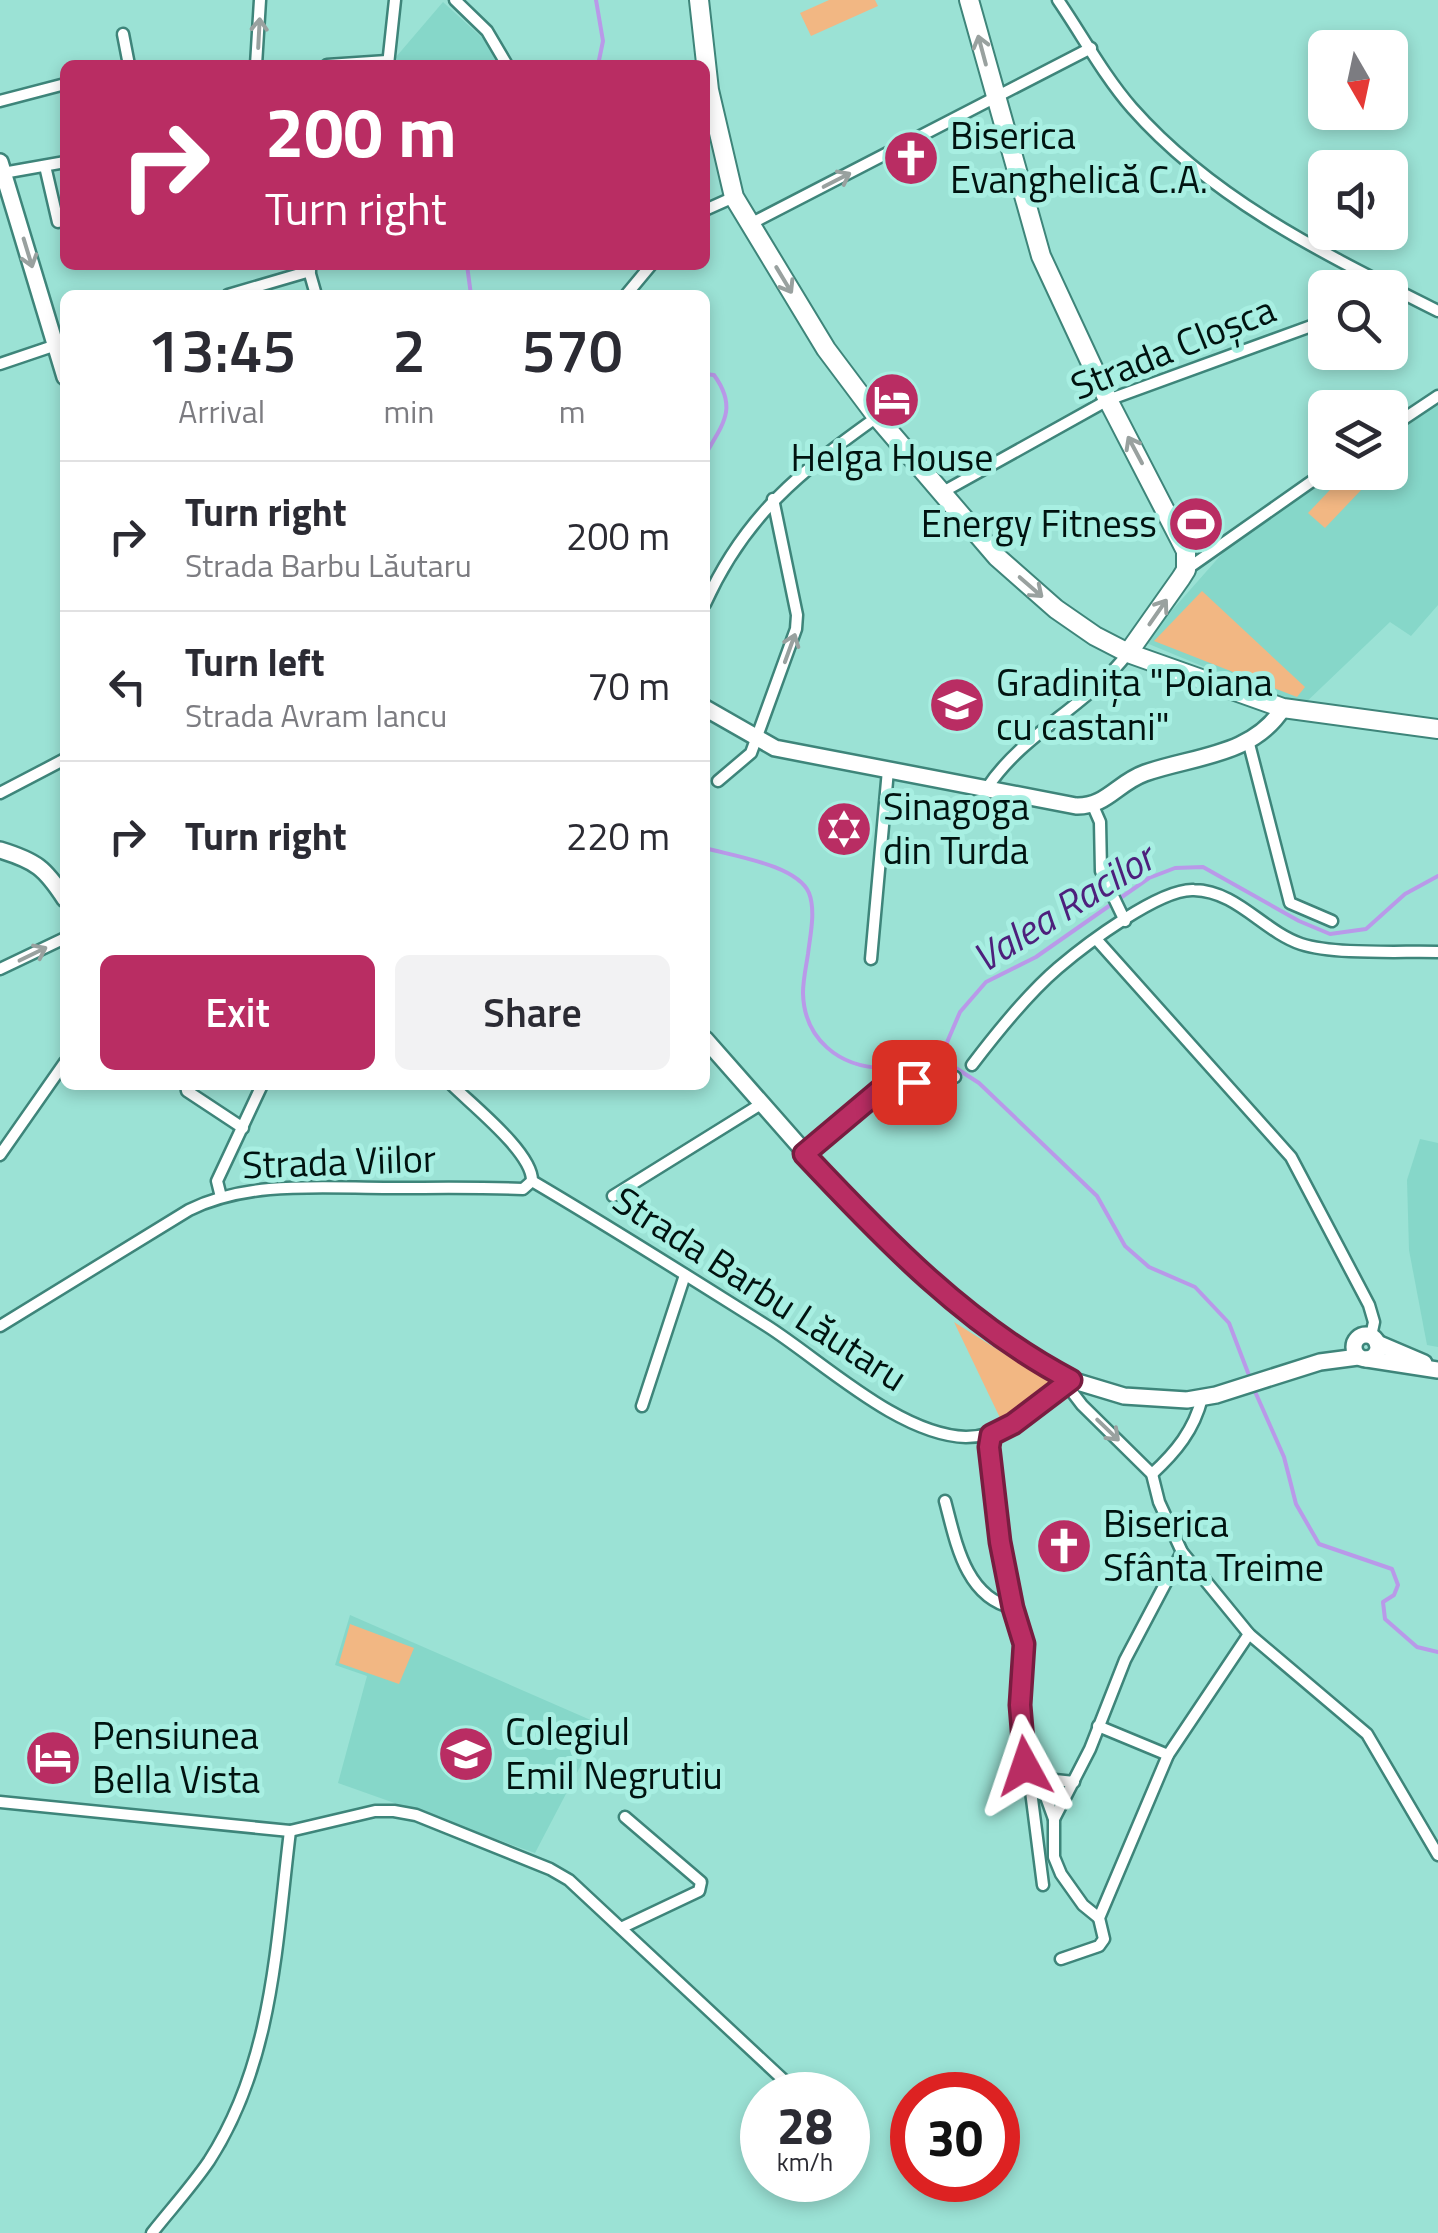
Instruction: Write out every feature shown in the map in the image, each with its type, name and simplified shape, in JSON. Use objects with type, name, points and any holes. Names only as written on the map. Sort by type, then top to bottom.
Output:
[{"type":"main road","points":[[699,0],[706,60]]},
{"type":"main road","points":[[968,0],[1041,256],[1108,400],[1182,540],[1186,570],[1128,653]]},
{"type":"main road","points":[[710,103],[714,153],[734,197],[826,350],[877,417],[997,558],[1054,608],[1128,653],[1283,708],[1438,729]]},
{"type":"main road","points":[[2,167],[60,343]]},
{"type":"main road","points":[[710,711],[774,748],[1093,806],[1125,782],[1144,774],[1233,749],[1269,726],[1283,708]]},
{"type":"main road","points":[[0,850],[31,860],[48,874],[60,892]]},
{"type":"main road","points":[[710,1045],[804,1154],[956,1303],[1069,1382],[1134,1398],[1202,1398],[1366,1347],[1435,1369]]},
{"type":"street","points":[[256,60],[260,0]]},
{"type":"street","points":[[387,60],[395,0]]},
{"type":"street","points":[[455,0],[487,31],[504,60]]},
{"type":"street","points":[[1058,0],[1130,106],[1168,145],[1254,213],[1357,270]]},
{"type":"street","points":[[124,34],[127,60]]},
{"type":"street","points":[[750,224],[1091,48]]},
{"type":"street","points":[[0,101],[60,85]]},
{"type":"street","points":[[2,167],[60,163]]},
{"type":"street","points":[[45,166],[60,221]]},
{"type":"street","points":[[710,208],[734,197]]},
{"type":"street","points":[[243,290],[302,270]]},
{"type":"street","points":[[630,290],[647,270]]},
{"type":"street","points":[[1408,297],[1438,311]]},
{"type":"street","name":"Strada Cloșca","points":[[941,493],[1108,400],[1308,327]]},
{"type":"street","points":[[0,364],[60,343]]},
{"type":"street","points":[[1408,416],[1438,396]]},
{"type":"street","points":[[710,593],[773,499],[877,417]]},
{"type":"street","points":[[1186,570],[1308,484]]},
{"type":"street","points":[[718,781],[751,753],[798,623],[773,499]]},
{"type":"street","points":[[754,524],[779,528]]},
{"type":"street","points":[[987,788],[1028,742],[1073,708],[1128,653]]},
{"type":"street","points":[[1248,740],[1290,903],[1332,921]]},
{"type":"street","points":[[0,792],[60,762]]},
{"type":"street","points":[[872,959],[888,770]]},
{"type":"street","points":[[1093,806],[1100,822],[1101,871],[1125,921]]},
{"type":"street","points":[[972,1066],[1057,969],[1155,900],[1176,891],[1194,890],[1230,899],[1299,944],[1438,952]]},
{"type":"street","points":[[0,969],[60,940]]},
{"type":"street","points":[[1097,940],[1297,1165],[1369,1305],[1374,1322],[1366,1347]]},
{"type":"street","points":[[0,1156],[60,1069]]},
{"type":"street","points":[[804,1154],[886,1085],[955,1077]]},
{"type":"street","points":[[187,1090],[243,1128]]},
{"type":"street","points":[[221,1197],[218,1181],[260,1090]]},
{"type":"street","name":"Strada Barbu Lăutaru","points":[[457,1090],[522,1156],[532,1172],[532,1181],[772,1330],[869,1399],[946,1434],[991,1435]]},
{"type":"street","points":[[613,1196],[760,1104]]},
{"type":"street","name":"Strada Viilor","points":[[0,1326],[190,1210],[221,1197],[283,1189],[523,1189],[532,1181]]},
{"type":"street","points":[[642,1406],[684,1275]]},
{"type":"street","points":[[1042,1885],[1020,1705],[1024,1644],[1013,1608],[989,1464],[991,1435],[1013,1424],[1069,1382],[1082,1405],[1152,1474],[1159,1502],[1182,1552],[1248,1634],[1367,1734],[1438,1854]]},
{"type":"street","points":[[1152,1474],[1180,1445],[1202,1398]]},
{"type":"street","points":[[944,1501],[957,1544],[980,1593],[1013,1608]]},
{"type":"street","points":[[1054,1820],[1125,1660],[1182,1552]]},
{"type":"street","points":[[1099,1918],[1168,1755],[1248,1634]]},
{"type":"street","points":[[1098,1726],[1168,1755]]},
{"type":"street","points":[[1023,1734],[1027,1735],[1030,1755],[1054,1820],[1054,1857],[1061,1874],[1083,1905],[1099,1918],[1104,1930],[1099,1946],[1060,1959]]},
{"type":"street","points":[[1038,1771],[1055,1780],[1074,1782]]},
{"type":"street","points":[[0,1802],[290,1831],[376,1812],[416,1815],[550,1869],[580,1890],[775,2072]]},
{"type":"street","points":[[623,1928],[702,1886],[689,1869],[625,1818]]},
{"type":"street","points":[[152,2233],[209,2161],[240,2102],[258,2055],[267,2019],[290,1831]]},
{"type":"shaded area","points":[[829,0],[875,0],[878,6],[811,36],[800,13]]},
{"type":"shaded area","points":[[443,2],[490,45],[498,60],[397,60]]},
{"type":"shaded area","points":[[1438,404],[1438,605],[1411,636],[1390,622],[1301,707],[1144,642],[1228,547],[1312,490],[1408,490],[1408,425]]},
{"type":"shaded area","points":[[1330,490],[1361,490],[1325,528],[1308,513]]},
{"type":"shaded area","points":[[1202,591],[1305,687],[1297,697],[1154,641]]},
{"type":"shaded area","points":[[1420,1139],[1438,1143],[1438,1347],[1427,1345],[1409,1250],[1407,1180]]},
{"type":"shaded area","points":[[954,1322],[1049,1382],[1049,1383],[1001,1420]]},
{"type":"shaded area","name":"Colegiul Emil Negrutiu","points":[[350,1615],[602,1725],[535,1853],[338,1783],[367,1676],[335,1665]]},
{"type":"shaded area","points":[[350,1624],[414,1648],[399,1684],[339,1663]]},
{"type":"waterway","name":"Valea Racilor","points":[[596,0],[603,41],[599,60]]},
{"type":"waterway","name":"Valea Racilor","points":[[468,270],[470,290]]},
{"type":"waterway","name":"Valea Racilor","points":[[710,375],[721,387],[726,407],[722,425],[710,446]]},
{"type":"waterway","points":[[710,849],[792,875],[809,893],[812,923],[803,993],[810,1024],[827,1047],[867,1066],[891,1068],[945,1061],[979,1083],[1097,1196],[1125,1246],[1149,1267],[1195,1287],[1229,1323],[1250,1378]]},
{"type":"waterway","name":"Valea Racilor","points":[[939,1061],[960,1012],[986,982],[1036,957],[1149,878],[1175,868],[1203,867],[1330,934],[1366,929],[1405,894],[1438,876]]},
{"type":"waterway","points":[[1253,1387],[1284,1457],[1296,1504],[1319,1544],[1392,1569],[1398,1585],[1394,1595],[1383,1602],[1385,1619],[1417,1647],[1438,1652]]},
{"type":"place","name":"Biserica Evanghelică C.A.","points":[[911,158]]},
{"type":"place","name":"Helga House","points":[[892,400]]},
{"type":"place","name":"Energy Fitness","points":[[1196,524]]},
{"type":"place","name":"Gradinița \"Poiana cu castani\"","points":[[957,705]]},
{"type":"place","name":"Sinagoga din Turda","points":[[844,829]]},
{"type":"place","name":"Biserica Sfânta Treime","points":[[1064,1546]]},
{"type":"place","name":"Colegiul Emil Negrutiu","points":[[466,1754]]},
{"type":"place","name":"Pensiunea Bella Vista","points":[[53,1758]]},
{"type":"route","points":[[914,1082],[886,1085],[804,1154],[956,1303],[1002,1338],[1071,1380],[1013,1424],[991,1435],[989,1447],[1000,1542],[1024,1644],[1020,1705],[1025,1766]]}]
